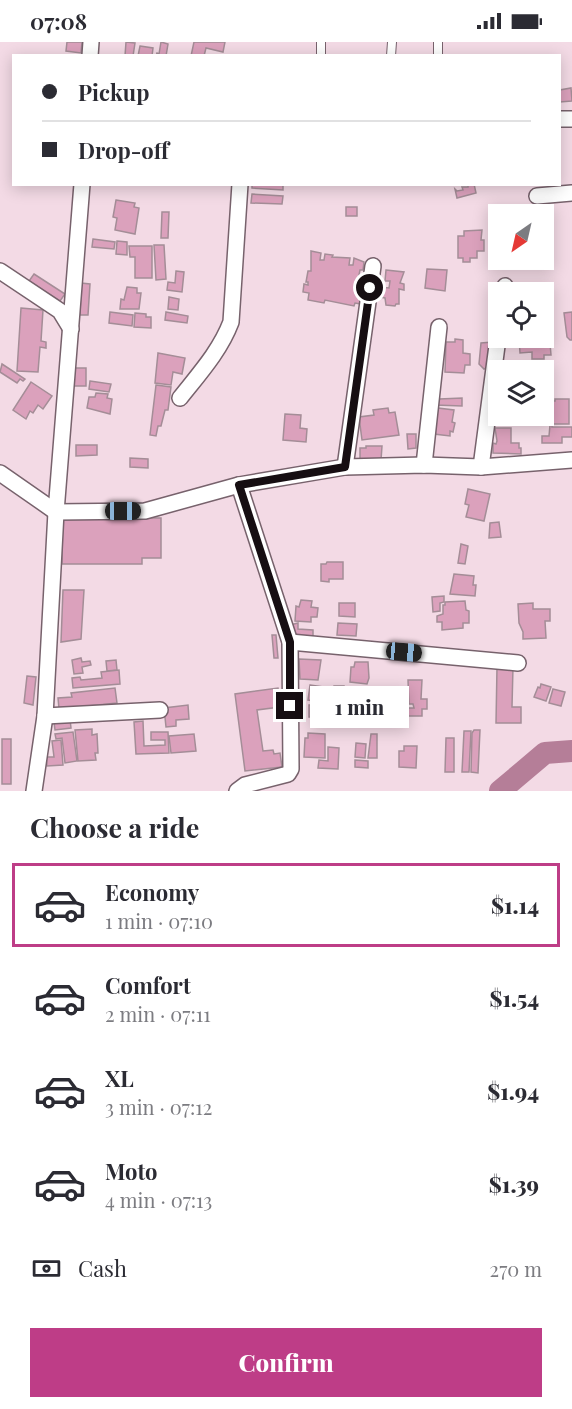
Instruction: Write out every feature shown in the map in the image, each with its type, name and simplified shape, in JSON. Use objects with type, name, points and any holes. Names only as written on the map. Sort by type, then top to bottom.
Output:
[{"type":"street","points":[[33,791],[45,716],[56,512],[82,186]]},
{"type":"street","points":[[180,398],[223,341],[231,322],[240,186]]},
{"type":"street","points":[[537,196],[572,193]]},
{"type":"street","points":[[345,467],[373,266]]},
{"type":"street","points":[[0,271],[60,311],[71,329]]},
{"type":"street","points":[[424,465],[439,327]]},
{"type":"street","points":[[481,467],[497,348]]},
{"type":"street","points":[[0,473],[56,512],[145,511],[239,485],[345,467],[424,465],[481,467],[572,460]]},
{"type":"street","points":[[237,791],[245,785],[290,772],[290,642],[239,485]]},
{"type":"street","points":[[290,642],[518,663]]},
{"type":"street","points":[[45,716],[160,710]]},
{"type":"building","points":[[67,42],[82,42],[81,53],[66,51]]},
{"type":"building","points":[[126,42],[135,43],[133,54],[125,54]]},
{"type":"building","points":[[161,42],[168,44],[166,54],[159,54]]},
{"type":"building","points":[[194,42],[225,42],[223,52],[206,48],[204,54],[191,54]]},
{"type":"building","points":[[140,46],[153,48],[152,54],[138,54]]},
{"type":"building","points":[[571,88],[572,101],[561,102],[561,90]]},
{"type":"building","points":[[252,186],[283,186],[283,190],[252,188]]},
{"type":"building","points":[[474,186],[476,193],[457,198],[455,189],[457,191],[463,190],[462,187]]},
{"type":"building","points":[[252,194],[283,196],[282,204],[251,203]]},
{"type":"building","points":[[116,200],[135,203],[134,207],[139,208],[135,234],[115,230],[117,218],[113,217]]},
{"type":"building","points":[[346,207],[357,207],[357,216],[346,216]]},
{"type":"building","points":[[162,212],[169,212],[168,238],[161,238]]},
{"type":"building","points":[[482,230],[481,240],[484,240],[484,251],[477,251],[477,258],[470,258],[470,262],[463,262],[463,258],[458,258],[458,236],[464,236],[464,231]]},
{"type":"building","points":[[93,239],[115,242],[114,249],[92,247]]},
{"type":"building","points":[[117,241],[127,242],[127,255],[116,254]]},
{"type":"building","points":[[154,245],[164,245],[166,279],[156,280]]},
{"type":"building","points":[[129,246],[152,246],[152,278],[135,278],[135,257],[130,257]]},
{"type":"building","points":[[311,251],[321,253],[320,260],[324,260],[325,254],[333,255],[332,257],[350,258],[349,265],[353,265],[354,258],[364,262],[358,280],[362,280],[361,304],[355,303],[354,306],[325,300],[324,303],[308,300],[309,293],[303,292],[304,284],[308,285],[306,282],[308,271],[311,271]]},
{"type":"building","points":[[427,269],[447,270],[445,291],[425,288]]},
{"type":"building","points":[[386,270],[404,272],[400,283],[404,284],[404,290],[399,289],[399,304],[395,306],[386,305],[385,298],[379,297],[380,287],[389,288],[390,281],[385,281]]},
{"type":"building","points":[[176,271],[184,272],[182,292],[167,290],[168,282],[175,283]]},
{"type":"building","points":[[34,274],[65,294],[60,301],[29,281]]},
{"type":"building","points":[[81,283],[90,284],[88,315],[80,315]]},
{"type":"building","points":[[127,287],[137,288],[137,293],[141,293],[139,309],[120,309],[121,299],[124,300]]},
{"type":"building","points":[[169,297],[179,299],[178,310],[168,309]]},
{"type":"building","points":[[21,308],[43,310],[41,341],[46,342],[46,348],[40,347],[38,372],[17,371]]},
{"type":"building","points":[[110,312],[133,315],[132,326],[109,323]]},
{"type":"building","points":[[166,312],[188,316],[187,323],[165,320]]},
{"type":"building","points":[[572,312],[572,340],[570,340],[567,337],[564,313]]},
{"type":"building","points":[[135,313],[151,317],[151,328],[134,327]]},
{"type":"building","points":[[455,339],[463,340],[463,353],[470,354],[470,365],[465,365],[464,373],[445,372],[446,342],[455,342]]},
{"type":"building","points":[[488,342],[488,348],[491,348],[488,367],[484,369],[479,364],[481,343]]},
{"type":"building","points":[[520,348],[550,348],[551,355],[544,355],[544,359],[532,359],[532,352],[520,353]]},
{"type":"building","points":[[158,353],[185,358],[182,374],[173,372],[171,385],[155,383]]},
{"type":"building","points":[[2,364],[25,379],[23,381],[20,379],[17,383],[0,372]]},
{"type":"building","points":[[74,368],[86,368],[86,386],[74,386]]},
{"type":"building","points":[[90,381],[111,384],[109,392],[89,389]]},
{"type":"building","points":[[31,382],[52,396],[43,409],[38,405],[33,413],[30,411],[26,419],[13,410]]},
{"type":"building","points":[[156,385],[171,387],[168,410],[165,410],[156,436],[150,435]]},
{"type":"building","points":[[96,393],[108,394],[107,398],[112,399],[110,414],[87,408],[89,397],[95,397]]},
{"type":"building","points":[[462,398],[462,406],[435,405],[436,400],[439,399]]},
{"type":"building","points":[[555,399],[569,399],[569,424],[554,424]]},
{"type":"building","points":[[388,408],[389,413],[395,412],[399,435],[362,440],[359,417],[374,415],[373,410]]},
{"type":"building","points":[[438,408],[454,410],[452,422],[455,423],[450,436],[434,434]]},
{"type":"building","points":[[285,414],[301,415],[300,428],[307,429],[306,442],[283,440]]},
{"type":"building","points":[[550,426],[572,427],[572,437],[562,437],[562,443],[542,443],[542,436],[549,436]]},
{"type":"building","points":[[495,428],[511,428],[511,443],[519,443],[521,454],[493,453],[493,443],[496,444],[497,441]]},
{"type":"building","points":[[407,434],[416,434],[416,448],[408,449]]},
{"type":"building","points":[[76,445],[97,445],[97,455],[76,456]]},
{"type":"building","points":[[366,446],[382,446],[381,460],[360,460],[360,448],[366,448]]},
{"type":"building","points":[[130,458],[148,459],[148,468],[130,467]]},
{"type":"building","points":[[468,489],[490,494],[484,521],[466,517],[469,505],[465,504]]},
{"type":"building","points":[[62,517],[161,518],[161,558],[142,558],[142,564],[62,564]]},
{"type":"building","points":[[499,522],[501,537],[489,538],[490,523]]},
{"type":"building","points":[[461,544],[468,546],[465,564],[458,563]]},
{"type":"building","points":[[343,562],[343,579],[321,581],[321,564]]},
{"type":"building","points":[[454,574],[474,576],[475,596],[450,594]]},
{"type":"building","points":[[63,590],[84,590],[81,639],[61,642]]},
{"type":"building","points":[[444,596],[444,602],[440,603],[440,611],[433,612],[432,597]]},
{"type":"building","points":[[301,600],[312,601],[311,607],[318,608],[317,617],[311,617],[311,622],[295,621],[296,606],[299,607]]},
{"type":"building","points":[[465,601],[466,610],[469,611],[469,623],[463,623],[463,628],[442,630],[442,622],[437,622],[437,616],[443,614],[445,602]]},
{"type":"building","points":[[339,603],[355,603],[355,617],[339,616]]},
{"type":"building","points":[[533,603],[533,609],[550,609],[550,621],[545,621],[546,638],[523,639],[518,604]]},
{"type":"building","points":[[298,623],[298,629],[313,630],[313,637],[294,635],[290,625]]},
{"type":"building","points":[[338,623],[357,624],[356,636],[337,635]]},
{"type":"building","points":[[272,635],[276,635],[278,658],[274,658]]},
{"type":"building","points":[[81,658],[82,662],[90,661],[91,665],[82,667],[83,673],[74,674],[72,660]]},
{"type":"building","points":[[299,659],[321,660],[318,680],[300,679]]},
{"type":"building","points":[[116,660],[117,670],[107,671],[106,661]]},
{"type":"building","points":[[355,662],[368,662],[367,684],[350,682],[351,667],[354,667]]},
{"type":"building","points":[[497,667],[513,667],[512,707],[521,707],[521,723],[496,723]]},
{"type":"building","points":[[119,670],[120,684],[73,688],[72,678],[80,677],[81,680],[102,678],[101,672]]},
{"type":"building","points":[[27,676],[36,677],[33,705],[24,703]]},
{"type":"building","points":[[408,680],[422,680],[421,699],[427,699],[427,709],[422,709],[422,716],[408,716],[408,708],[414,708],[413,704],[409,704]]},
{"type":"building","points":[[541,684],[551,687],[546,701],[534,697]]},
{"type":"building","points":[[310,685],[323,687],[324,702],[308,700]]},
{"type":"building","points":[[334,686],[344,686],[344,699],[333,698]]},
{"type":"building","points":[[347,687],[362,687],[363,695],[356,695],[356,702],[348,702]]},
{"type":"building","points":[[115,688],[117,703],[59,709],[58,698],[72,697],[71,693]]},
{"type":"building","points":[[278,688],[280,707],[257,710],[263,751],[273,750],[274,754],[280,753],[282,767],[245,771],[235,694]]},
{"type":"building","points":[[553,689],[565,692],[561,706],[549,703]]},
{"type":"building","points":[[366,691],[375,691],[375,706],[366,706]]},
{"type":"building","points":[[188,705],[189,719],[176,720],[176,726],[166,727],[164,708]]},
{"type":"building","points":[[309,705],[322,705],[322,717],[309,717]]},
{"type":"building","points":[[368,707],[375,707],[374,721],[367,721]]},
{"type":"building","points":[[70,719],[71,728],[55,730],[54,722]]},
{"type":"building","points":[[143,721],[144,746],[165,745],[165,740],[151,740],[151,732],[168,732],[169,753],[136,754],[134,722]]},
{"type":"building","points":[[92,729],[92,735],[97,734],[96,760],[78,761],[75,730]]},
{"type":"building","points":[[474,730],[480,730],[478,773],[471,772]]},
{"type":"building","points":[[464,731],[471,731],[469,772],[462,772]]},
{"type":"building","points":[[73,732],[77,761],[65,763],[62,738],[56,739],[55,734]]},
{"type":"building","points":[[308,733],[325,734],[325,758],[304,757],[305,738],[308,738]]},
{"type":"building","points":[[194,734],[196,751],[171,753],[169,736]]},
{"type":"building","points":[[371,734],[377,734],[377,758],[368,758]]},
{"type":"building","points":[[446,738],[454,738],[454,772],[445,772]]},
{"type":"building","points":[[2,739],[11,739],[11,784],[2,784]]},
{"type":"building","points":[[61,740],[63,765],[47,766],[46,757],[54,757],[52,741]]},
{"type":"building","points":[[356,743],[366,744],[365,758],[355,757]]},
{"type":"building","points":[[404,746],[417,746],[416,768],[399,767],[399,751],[404,751]]},
{"type":"building","points":[[328,747],[339,748],[338,769],[318,768],[319,760],[328,761]]},
{"type":"building","points":[[355,760],[368,761],[368,768],[355,767]]},
{"type":"waterway","points":[[500,791],[545,753],[572,751]]},
{"type":"route","points":[[290,706],[290,642],[239,485],[345,467],[370,288]]}]
